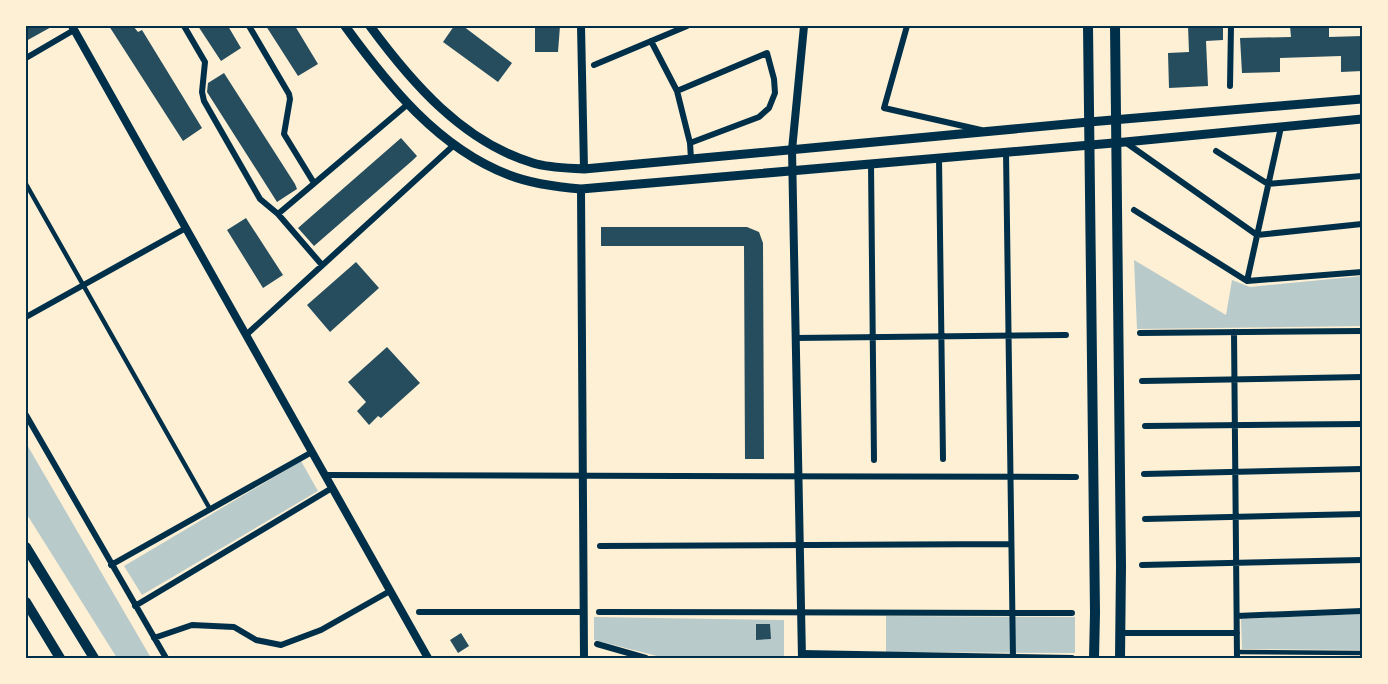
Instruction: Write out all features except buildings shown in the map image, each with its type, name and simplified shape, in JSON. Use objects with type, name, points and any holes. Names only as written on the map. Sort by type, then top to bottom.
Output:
[{"type":"main road","points":[[345,26],[408,104],[454,145],[484,165],[511,176],[543,185],[581,189],[1362,119]]},
{"type":"main road","points":[[370,26],[428,95],[476,136],[535,164],[584,169],[1116,119],[1362,99]]},
{"type":"main road","points":[[1088,26],[1094,658]]},
{"type":"main road","points":[[1115,26],[1116,119],[1121,142],[1120,658]]},
{"type":"main road","points":[[26,547],[94,658]]},
{"type":"main road","points":[[26,602],[60,658]]},
{"type":"street","points":[[184,26],[205,62],[202,92],[204,100],[260,199],[278,214],[322,265]]},
{"type":"street","points":[[249,26],[289,94],[284,134],[314,183]]},
{"type":"street","points":[[581,26],[584,169]]},
{"type":"street","points":[[594,65],[687,26]]},
{"type":"street","points":[[804,26],[792,150],[802,656],[1072,658]]},
{"type":"street","points":[[908,26],[884,108],[987,131]]},
{"type":"street","points":[[1230,86],[1231,26]]},
{"type":"street","points":[[26,58],[76,27],[186,228],[428,658]]},
{"type":"street","points":[[651,41],[677,91],[690,143],[691,159]]},
{"type":"street","points":[[677,91],[767,53],[775,93],[769,108],[759,117],[690,143]]},
{"type":"street","points":[[278,214],[408,104]]},
{"type":"street","points":[[1247,281],[1281,127]]},
{"type":"street","points":[[1121,142],[1257,235],[1362,224]]},
{"type":"street","points":[[246,335],[454,145]]},
{"type":"street","points":[[1216,151],[1268,184],[1362,176]]},
{"type":"street","points":[[1006,152],[1013,658]]},
{"type":"street","points":[[939,158],[943,459]]},
{"type":"street","points":[[871,164],[874,460]]},
{"type":"street","points":[[26,184],[210,509]]},
{"type":"street","points":[[581,189],[584,658]]},
{"type":"street","points":[[1134,210],[1247,281],[1362,272]]},
{"type":"street","points":[[26,317],[186,228]]},
{"type":"street","points":[[1140,333],[1362,331]]},
{"type":"street","points":[[1234,332],[1237,655],[1362,652]]},
{"type":"street","points":[[795,338],[1066,335]]},
{"type":"street","points":[[1142,381],[1362,377]]},
{"type":"street","points":[[26,415],[166,658]]},
{"type":"street","points":[[1145,426],[1362,424]]},
{"type":"street","points":[[111,565],[312,452]]},
{"type":"street","points":[[1144,474],[1362,469]]},
{"type":"street","points":[[325,475],[1076,477]]},
{"type":"street","points":[[135,606],[332,488]]},
{"type":"street","points":[[1145,519],[1362,514]]},
{"type":"street","points":[[600,546],[1010,544]]},
{"type":"street","points":[[1142,565],[1362,560]]},
{"type":"street","points":[[154,638],[192,625],[234,627],[256,640],[281,645],[321,630],[390,591]]},
{"type":"street","points":[[1237,616],[1362,611]]},
{"type":"street","points":[[419,612],[584,612]]},
{"type":"street","points":[[598,612],[1072,613]]},
{"type":"street","points":[[1121,633],[1237,633]]},
{"type":"street","points":[[597,644],[646,658]]},
{"type":"shaded area","points":[[1134,260],[1226,315],[1232,280],[1250,287],[1362,276],[1362,326],[1137,329]]},
{"type":"shaded area","points":[[26,443],[151,658],[117,658],[26,513]]},
{"type":"shaded area","points":[[301,461],[318,491],[142,595],[124,566]]},
{"type":"shaded area","points":[[1362,614],[1362,650],[1242,649],[1241,619]]},
{"type":"shaded area","points":[[886,616],[1075,617],[1075,653],[886,652]]},
{"type":"shaded area","points":[[594,617],[784,620],[784,658],[665,658],[594,640]]}]
